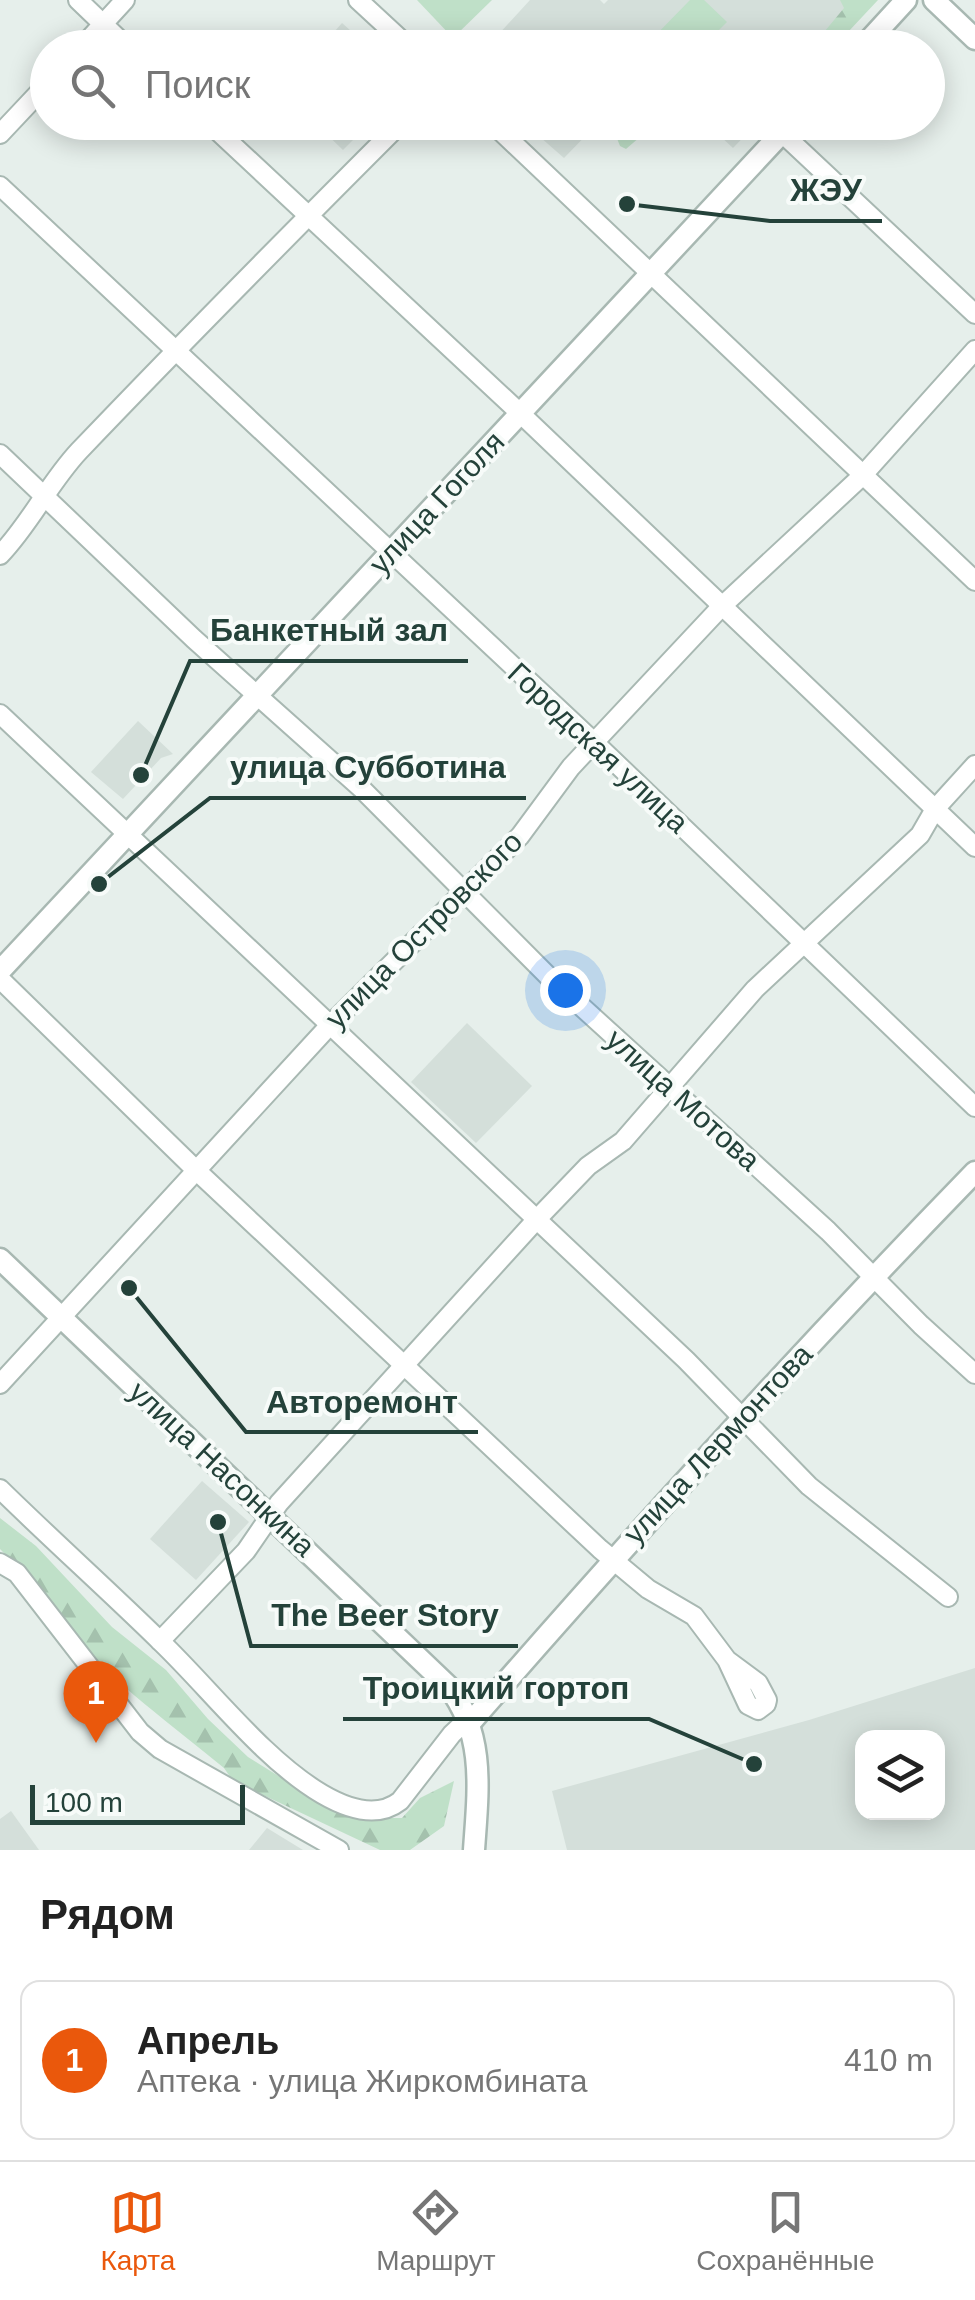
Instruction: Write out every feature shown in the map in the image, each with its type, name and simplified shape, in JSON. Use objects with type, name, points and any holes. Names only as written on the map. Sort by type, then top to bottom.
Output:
[{"type":"street","points":[[78,0],[109,30]]},
{"type":"street","points":[[98,30],[126,0]]},
{"type":"street","points":[[358,0],[390,30]]},
{"type":"street","points":[[878,30],[906,0]]},
{"type":"street","points":[[934,0],[975,39]]},
{"type":"street","points":[[0,134],[30,103]]},
{"type":"street","points":[[227,140],[975,846]]},
{"type":"street","points":[[0,555],[75,456],[177,353],[210,312],[384,140]]},
{"type":"street","points":[[511,140],[975,580]]},
{"type":"street","name":"улица Гоголя","points":[[0,971],[776,140]]},
{"type":"street","points":[[799,140],[975,314]]},
{"type":"street","name":"Городская улица","points":[[0,186],[595,742],[975,1108]]},
{"type":"street","name":"улица Островского","points":[[0,1384],[329,1026],[520,836],[571,768],[721,608],[862,476],[975,350]]},
{"type":"street","name":"улица Мотова","points":[[0,454],[46,494],[134,583],[361,788],[462,892],[667,1088],[828,1232],[975,1374]]},
{"type":"street","points":[[0,714],[537,1218],[809,1486],[948,1598]]},
{"type":"street","points":[[160,1641],[246,1551],[279,1503],[537,1218],[588,1166],[623,1141],[755,989],[920,834],[934,809],[975,766]]},
{"type":"street","points":[[0,979],[198,1172],[612,1559],[648,1589],[694,1616],[726,1660]]},
{"type":"street","name":"улица Лермонтова","points":[[470,1720],[741,1417],[975,1172]]},
{"type":"street","name":"улица Насонкина","points":[[0,1260],[436,1671],[470,1720],[477,1771],[474,1850]]},
{"type":"street","points":[[0,1489],[284,1766],[323,1795],[358,1809],[377,1811],[395,1805],[452,1734],[470,1720]]},
{"type":"street","points":[[0,1563],[18,1572],[140,1732],[160,1749],[339,1850]]},
{"type":"shaded area","points":[[530,0],[600,0],[604,4],[608,0],[873,0],[844,30],[502,30]]},
{"type":"shaded area","points":[[333,140],[353,140],[343,150]]},
{"type":"shaded area","points":[[543,140],[581,140],[564,158]]},
{"type":"shaded area","points":[[724,140],[741,140],[733,148]]},
{"type":"shaded area","points":[[138,721],[173,754],[161,758],[123,799],[91,772]]},
{"type":"shaded area","points":[[467,1023],[532,1086],[476,1143],[411,1082]]},
{"type":"shaded area","points":[[202,1481],[249,1522],[196,1580],[150,1539]]},
{"type":"shaded area","points":[[975,1668],[975,1850],[567,1850],[552,1791],[809,1720]]},
{"type":"shaded area","points":[[11,1811],[39,1850],[0,1850],[0,1819]]},
{"type":"shaded area","points":[[267,1828],[303,1850],[249,1850]]},
{"type":"green space","points":[[417,0],[492,0],[461,30],[445,30]]},
{"type":"green space","points":[[690,0],[704,0],[727,22],[719,30],[661,30]]},
{"type":"green space","points":[[840,0],[878,0],[850,30],[826,30],[844,8]]},
{"type":"green space","points":[[618,140],[636,140],[626,149]]},
{"type":"green space","points":[[0,1518],[36,1546],[112,1627],[166,1670],[208,1719],[248,1757],[309,1795],[368,1818],[402,1818],[420,1798],[454,1781],[444,1826],[410,1850],[380,1850],[233,1781],[224,1768],[125,1687],[70,1634],[0,1549]]},
{"type":"place","name":"ЖЭУ","points":[[627,204]]},
{"type":"place","name":"Банкетный зал","points":[[141,775]]},
{"type":"place","name":"улица Субботина","points":[[99,884]]},
{"type":"place","name":"Авторемонт","points":[[129,1288]]},
{"type":"place","name":"The Beer Story","points":[[218,1522]]},
{"type":"place","name":"Апрель","points":[[96,1743]]},
{"type":"place","name":"Троицкий гортоп","points":[[754,1764]]}]
